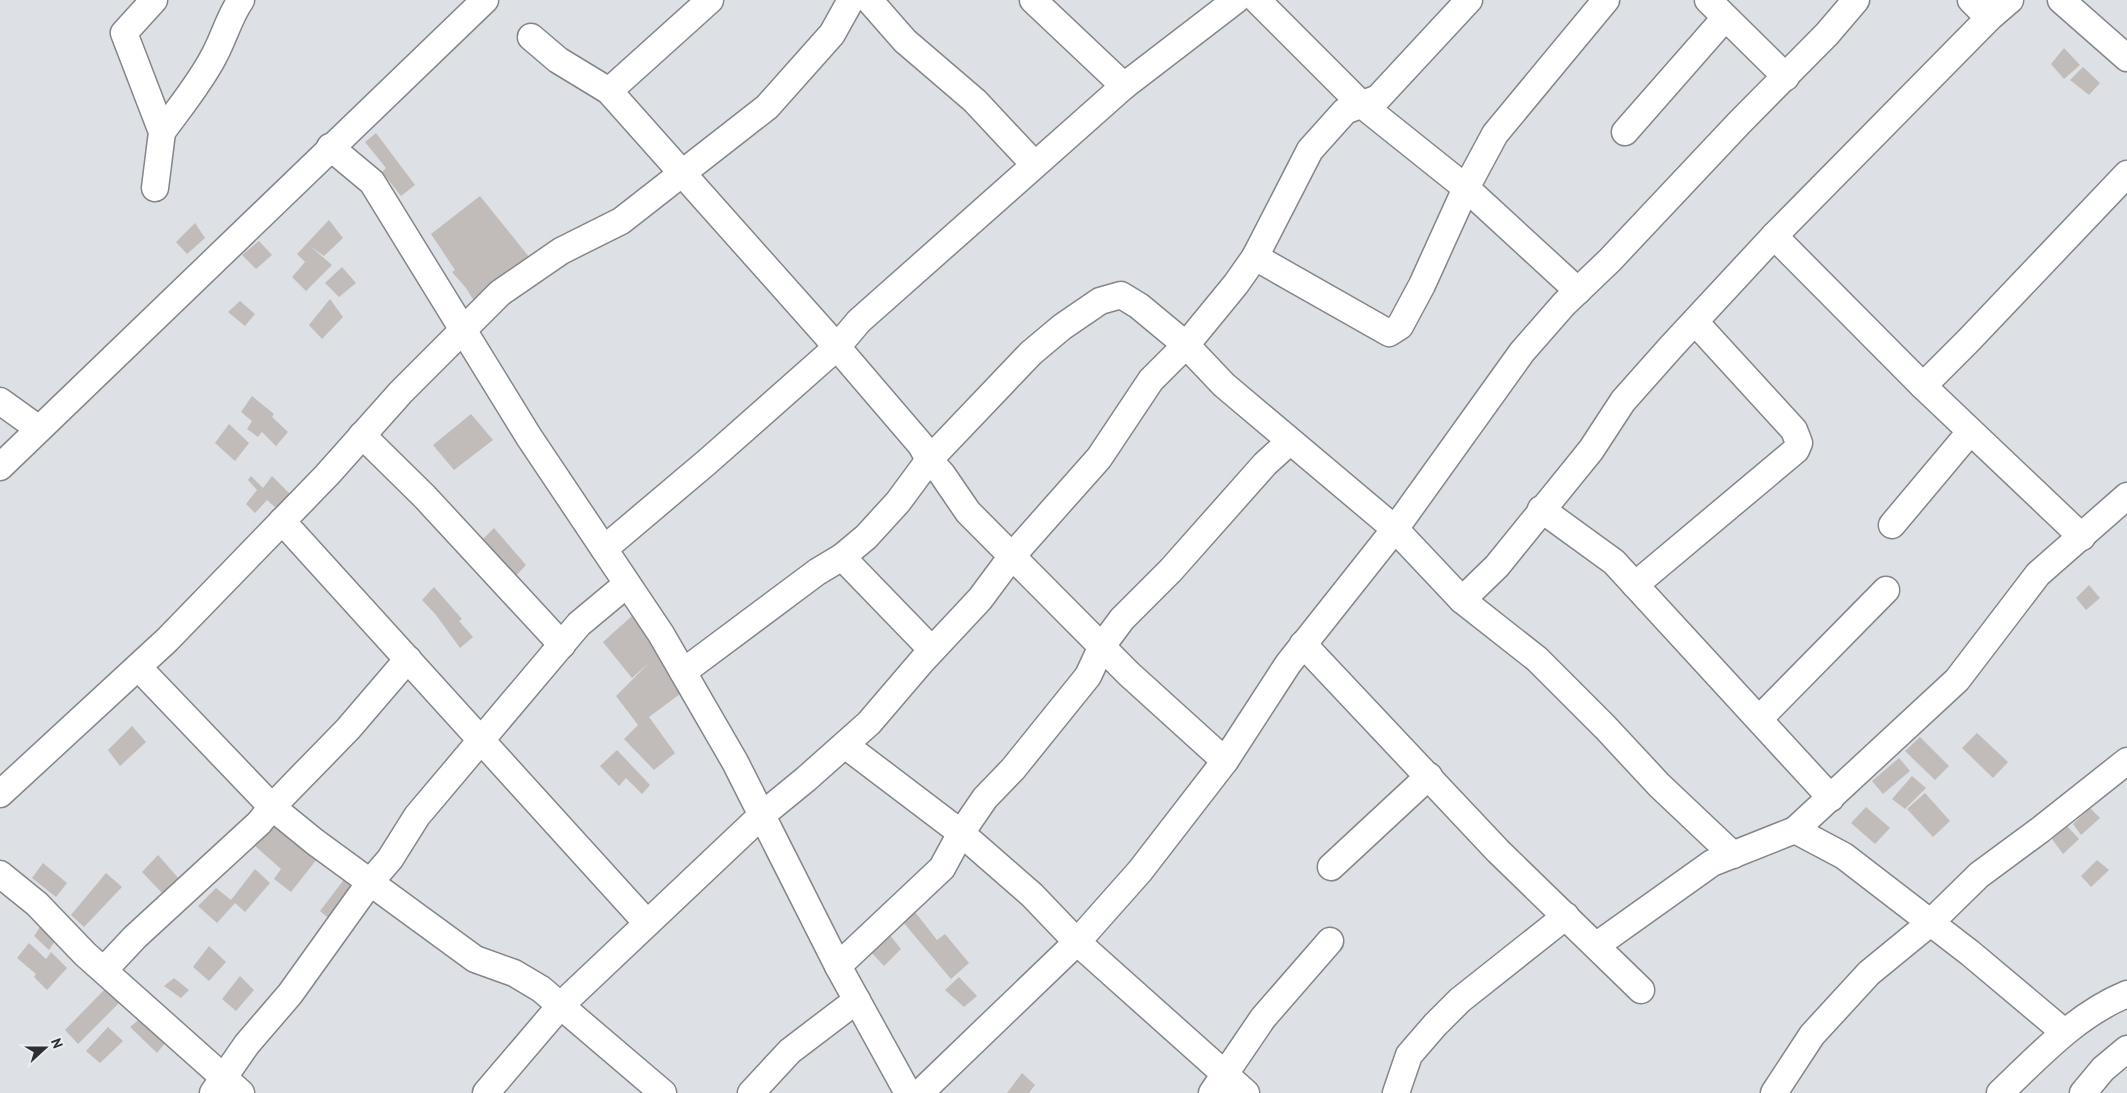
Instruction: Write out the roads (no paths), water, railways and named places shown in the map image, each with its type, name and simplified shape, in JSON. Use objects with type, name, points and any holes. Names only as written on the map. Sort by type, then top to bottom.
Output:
[{"type":"street","points":[[154,0],[124,33],[162,132],[154,188]]},
{"type":"street","points":[[162,132],[197,86],[215,55],[235,9],[241,0]]},
{"type":"street","points":[[0,467],[330,146],[485,0]]},
{"type":"street","points":[[609,91],[710,0]]},
{"type":"street","points":[[0,794],[167,640],[282,521],[462,329],[500,293],[561,251],[621,221],[767,107],[832,34],[851,0]]},
{"type":"street","points":[[869,0],[906,41],[975,102],[1034,164]]},
{"type":"street","points":[[1033,0],[1124,86]]},
{"type":"street","points":[[604,549],[707,462],[837,347],[859,321],[981,214],[1034,164],[1124,86],[1236,0]]},
{"type":"street","points":[[1257,0],[1362,104],[1466,188],[1578,291]]},
{"type":"street","points":[[486,1093],[560,1005],[762,815],[868,723],[980,599],[1012,556],[1099,458],[1151,380],[1186,345],[1255,257],[1310,150],[1345,111],[1378,98],[1469,0]]},
{"type":"street","points":[[1255,257],[1389,333],[1400,326],[1422,285],[1466,188],[1495,134],[1606,0]]},
{"type":"street","points":[[920,1093],[1077,942],[1140,871],[1225,761],[1288,664],[1395,529],[1522,352],[1578,291],[1674,195],[1827,34],[1856,0]]},
{"type":"street","points":[[1462,600],[1497,566],[1591,450],[1624,400],[1980,9],[2010,0]]},
{"type":"street","points":[[2061,0],[2127,58]]},
{"type":"street","points":[[1625,132],[1717,9],[1786,77]]},
{"type":"street","points":[[532,37],[558,60],[609,91],[837,347],[921,445],[929,460],[942,474],[968,512],[1102,646],[1225,761]]},
{"type":"street","points":[[330,146],[372,182],[529,437],[683,672],[735,762],[838,966],[908,1093]]},
{"type":"street","points":[[1923,386],[1982,328],[2127,174]]},
{"type":"street","points":[[1774,236],[1970,432],[2082,537]]},
{"type":"street","points":[[683,672],[817,572],[842,557],[866,537],[898,502],[929,460],[1031,352],[1062,327],[1100,301],[1122,295],[1139,306],[1186,345],[1224,385],[1289,442],[1395,529],[1462,600],[1536,659],[1606,728],[1659,785],[1733,855]]},
{"type":"street","points":[[1635,585],[1789,457],[1796,450],[1799,443],[1794,430],[1696,322]]},
{"type":"street","points":[[0,401],[39,429]]},
{"type":"street","points":[[1892,525],[1970,432]]},
{"type":"street","points":[[362,435],[425,496],[562,645]]},
{"type":"street","points":[[838,966],[942,868],[961,833],[985,798],[1013,769],[1088,676],[1102,646],[1122,619],[1170,570],[1265,464],[1289,442]]},
{"type":"street","points":[[1597,945],[1712,862],[1795,830],[1957,680],[2038,574],[2082,537],[2124,506]]},
{"type":"street","points":[[1542,509],[1614,562],[1831,798]]},
{"type":"street","points":[[282,521],[647,923]]},
{"type":"street","points":[[842,557],[932,650]]},
{"type":"street","points":[[0,874],[37,904],[85,954],[226,1088],[248,1044],[290,994],[371,881],[390,859],[417,816],[580,624],[627,584]]},
{"type":"street","points":[[1760,719],[1886,590]]},
{"type":"street","points":[[1303,644],[1498,851],[1597,945],[1641,990]]},
{"type":"street","points":[[104,970],[135,937],[259,823],[272,807],[348,729],[408,659]]},
{"type":"street","points":[[138,667],[272,807],[315,842],[371,881],[475,959],[514,973],[541,989],[646,1088]]},
{"type":"street","points":[[844,745],[961,833],[1032,895],[1219,1083],[1246,1093]]},
{"type":"street","points":[[1774,1093],[1812,1035],[1870,973],[1930,923],[1979,875],[2040,830],[2127,761]]},
{"type":"street","points":[[1331,867],[1429,776]]},
{"type":"street","points":[[1795,830],[1844,856],[2064,1032]]},
{"type":"street","points":[[1405,1088],[1409,1055],[1460,1000],[1566,916]]},
{"type":"street","points":[[1219,1083],[1263,1018],[1330,942]]},
{"type":"street","points":[[2000,1093],[2064,1032],[2085,1016],[2126,996]]},
{"type":"street","points":[[751,1093],[790,1051],[857,1000]]},
{"type":"street","points":[[2083,1093],[2127,1049]]}]
